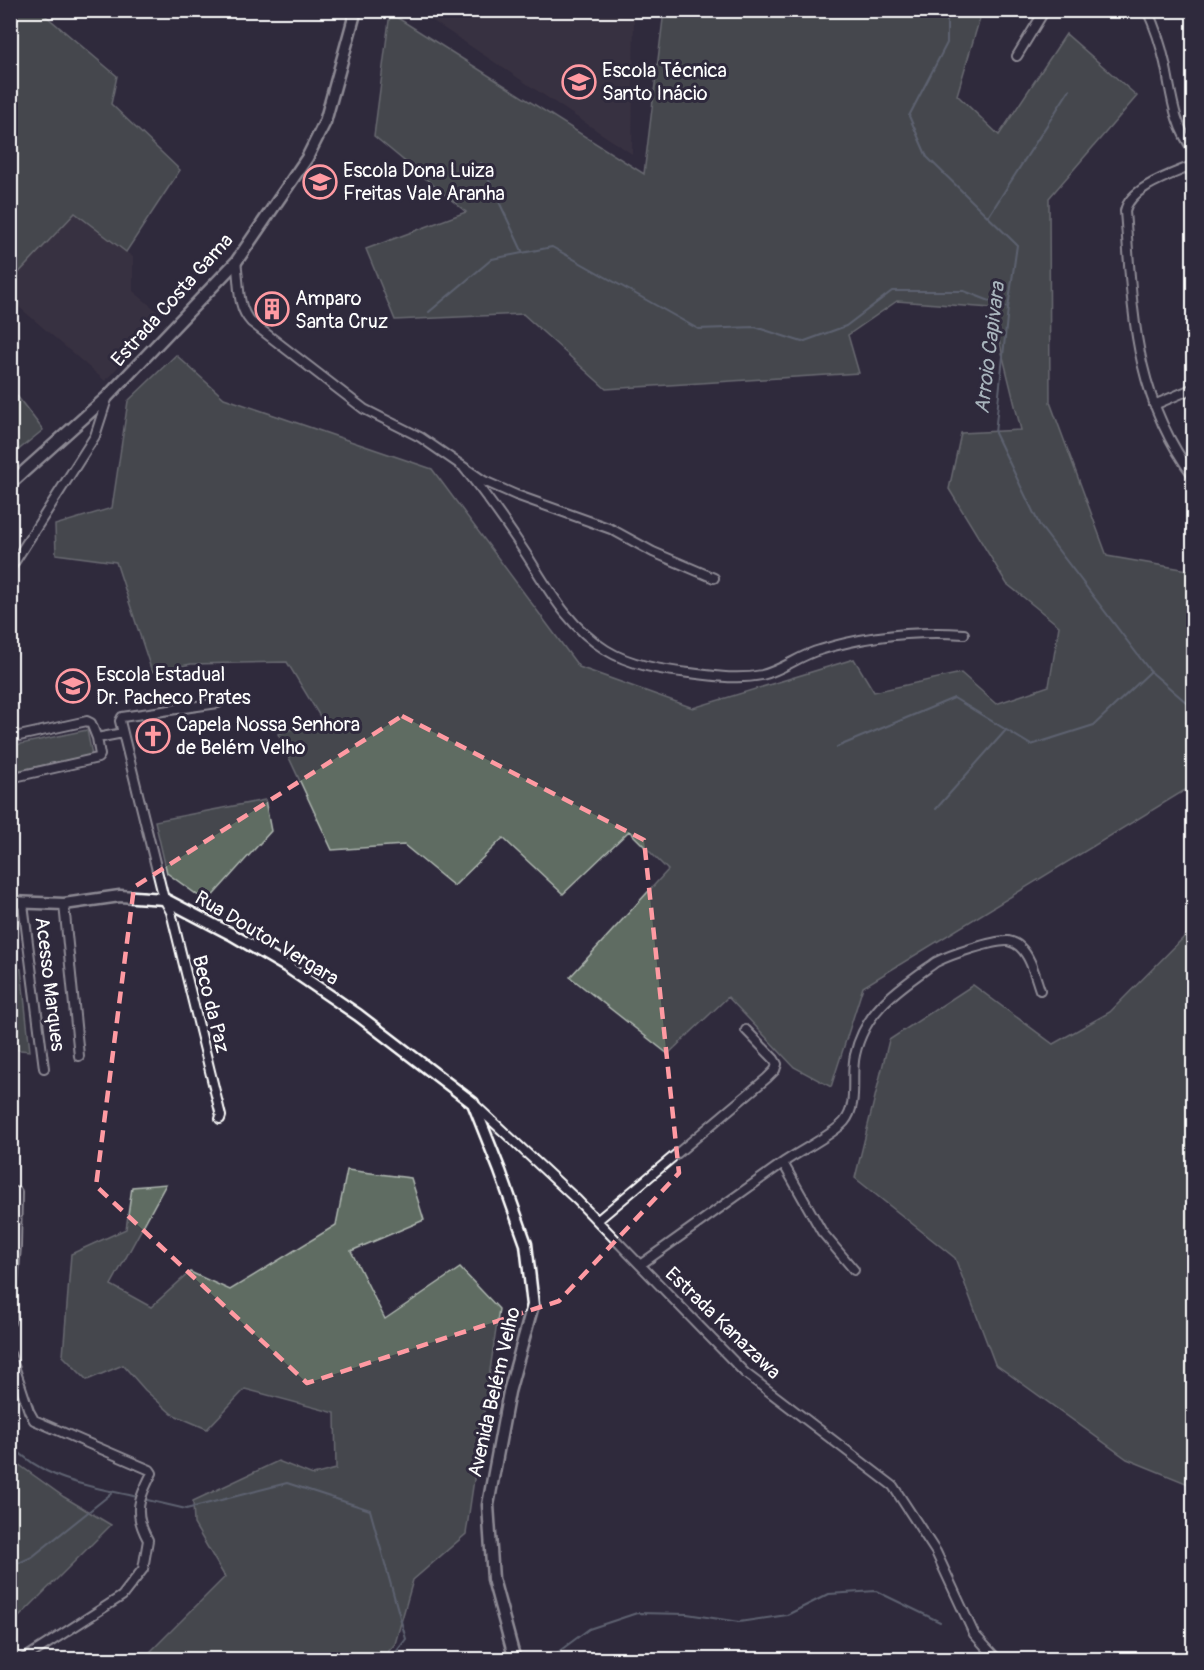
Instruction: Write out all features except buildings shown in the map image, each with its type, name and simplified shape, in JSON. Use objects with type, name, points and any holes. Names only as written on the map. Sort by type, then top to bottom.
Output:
[{"type":"main road","name":"Estrada Costa Gama","points":[[10,484],[107,397],[236,262],[307,158],[325,122],[356,10]]},
{"type":"main road","name":"Rua Doutor Vergara","points":[[10,902],[64,904],[120,896],[164,899],[289,968],[358,1015],[473,1103]]},
{"type":"main road","name":"Avenida Belém Velho","points":[[473,1103],[526,1244],[533,1305],[509,1392],[488,1505],[493,1579],[515,1659]]},
{"type":"street","points":[[1017,56],[1045,10]]},
{"type":"street","points":[[1147,10],[1161,44],[1175,116],[1194,151]]},
{"type":"street","points":[[1194,165],[1138,192],[1127,203],[1125,211],[1139,356],[1154,405],[1174,446],[1194,477]]},
{"type":"street","points":[[236,262],[240,306],[244,314],[251,322],[364,409],[420,437],[484,481],[516,495],[593,522],[653,552],[714,578]]},
{"type":"street","points":[[1154,405],[1194,388]]},
{"type":"street","points":[[10,569],[95,436],[107,397]]},
{"type":"street","points":[[464,468],[490,500],[548,591],[575,625],[607,650],[641,665],[724,678],[761,675],[818,650],[866,639],[929,632],[964,634]]},
{"type":"street","points":[[97,738],[123,733],[120,721],[122,717],[218,703]]},
{"type":"street","points":[[10,738],[87,721],[91,723],[97,738],[100,755],[98,758],[10,778]]},
{"type":"street","name":"Beco da Paz","points":[[123,733],[164,899],[171,912],[219,1104],[220,1119]]},
{"type":"street","name":"Acesso Marques","points":[[23,904],[44,1068]]},
{"type":"street","points":[[64,904],[79,1056]]},
{"type":"street","points":[[640,1265],[783,1163],[838,1128],[847,1119],[852,1104],[854,1057],[868,1022],[886,999],[936,962],[945,957],[1010,941],[1027,954],[1040,990]]},
{"type":"street","points":[[597,1220],[775,1070],[777,1064],[774,1059],[746,1030]]},
{"type":"street","name":"Estrada Kanazawa","points":[[473,1103],[531,1155],[597,1220],[745,1373],[893,1486],[936,1552],[974,1634],[999,1659]]},
{"type":"street","points":[[783,1163],[822,1232],[854,1270]]},
{"type":"street","points":[[10,1322],[16,1246],[14,1192]]},
{"type":"street","points":[[10,1354],[34,1420],[150,1470],[152,1473],[138,1500],[140,1526],[148,1540],[143,1569],[122,1596],[22,1659]]},
{"type":"highlighted area","points":[[402,716],[644,840],[679,1173],[559,1301],[307,1383],[96,1186],[134,887]]},
{"type":"shaded area","name":"Escola Técnica Santo Inácio","points":[[418,11],[634,11],[632,154]]},
{"type":"shaded area","points":[[75,213],[133,257],[133,291],[164,317],[105,381],[11,300],[10,281]]},
{"type":"green space","points":[[11,10],[40,11],[117,76],[111,104],[180,170],[126,252],[75,213],[11,281]]},
{"type":"green space","points":[[664,11],[982,11],[957,95],[999,135],[1066,34],[1137,96],[1049,198],[1050,402],[1107,556],[1193,571],[1193,803],[1185,790],[863,987],[831,1087],[794,1067],[728,997],[668,1054],[570,977],[668,870],[629,831],[563,894],[503,838],[454,886],[404,845],[332,850],[278,734],[321,718],[287,662],[191,664],[152,672],[116,562],[56,554],[55,525],[112,508],[128,401],[176,355],[224,398],[432,469],[579,667],[693,708],[854,659],[874,692],[961,673],[996,704],[1049,686],[1059,626],[1007,584],[949,489],[961,433],[1021,430],[991,308],[897,301],[848,335],[859,373],[606,389],[523,314],[395,320],[366,249],[466,212],[374,136],[390,13],[644,174]]},
{"type":"green space","points":[[11,388],[43,430],[10,456]]},
{"type":"green space","points":[[87,730],[92,755],[11,772],[11,746]]},
{"type":"green space","points":[[265,800],[271,831],[207,902],[167,873],[155,821]]},
{"type":"green space","points":[[1193,928],[1193,1486],[1127,1459],[995,1364],[955,1258],[855,1178],[889,1040],[973,985],[1053,1044],[1110,1012]]},
{"type":"green space","points":[[11,968],[21,969],[30,1051],[11,1049]]},
{"type":"green space","points":[[347,1170],[411,1178],[424,1220],[351,1251],[385,1319],[460,1268],[499,1309],[466,1534],[413,1580],[395,1644],[382,1659],[103,1659],[113,1650],[147,1655],[225,1577],[194,1524],[193,1501],[278,1461],[313,1475],[336,1469],[335,1413],[245,1389],[207,1429],[172,1414],[145,1390],[123,1365],[87,1380],[63,1356],[71,1254],[126,1229],[132,1187],[166,1184],[111,1285],[151,1307],[190,1272],[230,1290],[336,1225]]},
{"type":"green space","points":[[11,1459],[64,1497],[111,1525],[11,1625]]},
{"type":"waterway","name":"Arroio Capivara","points":[[947,10],[947,43],[909,116],[927,157],[1017,245],[995,433],[1040,526],[1150,671],[1194,709]]},
{"type":"waterway","points":[[988,217],[1070,89]]},
{"type":"waterway","points":[[481,163],[523,253]]},
{"type":"waterway","points":[[429,312],[492,259],[552,247],[698,329],[755,327],[802,342],[846,326],[892,291],[964,291],[1008,308]]},
{"type":"waterway","points":[[837,747],[954,698],[1031,745],[1094,725],[1150,672]]},
{"type":"waterway","points":[[936,809],[1006,730]]},
{"type":"waterway","points":[[10,1444],[38,1467],[54,1475],[138,1497]]},
{"type":"waterway","points":[[143,1499],[186,1509],[287,1483],[370,1510],[406,1639],[390,1660]]},
{"type":"waterway","points":[[10,1567],[32,1557],[112,1493]]},
{"type":"waterway","points":[[554,1655],[589,1629],[637,1613],[687,1614],[739,1622],[787,1615],[829,1594],[876,1591],[940,1622]]},
{"type":"place","name":"Escola Técnica Santo Inácio","points":[[579,82]]},
{"type":"place","name":"Escola Dona Luiza Freitas Vale Aranha","points":[[320,182]]},
{"type":"place","name":"Amparo Santa Cruz","points":[[272,309]]},
{"type":"place","name":"Escola Estadual Dr. Pacheco Prates","points":[[73,686]]},
{"type":"place","name":"Capela Nossa Senhora de Belém Velho","points":[[153,736]]}]
